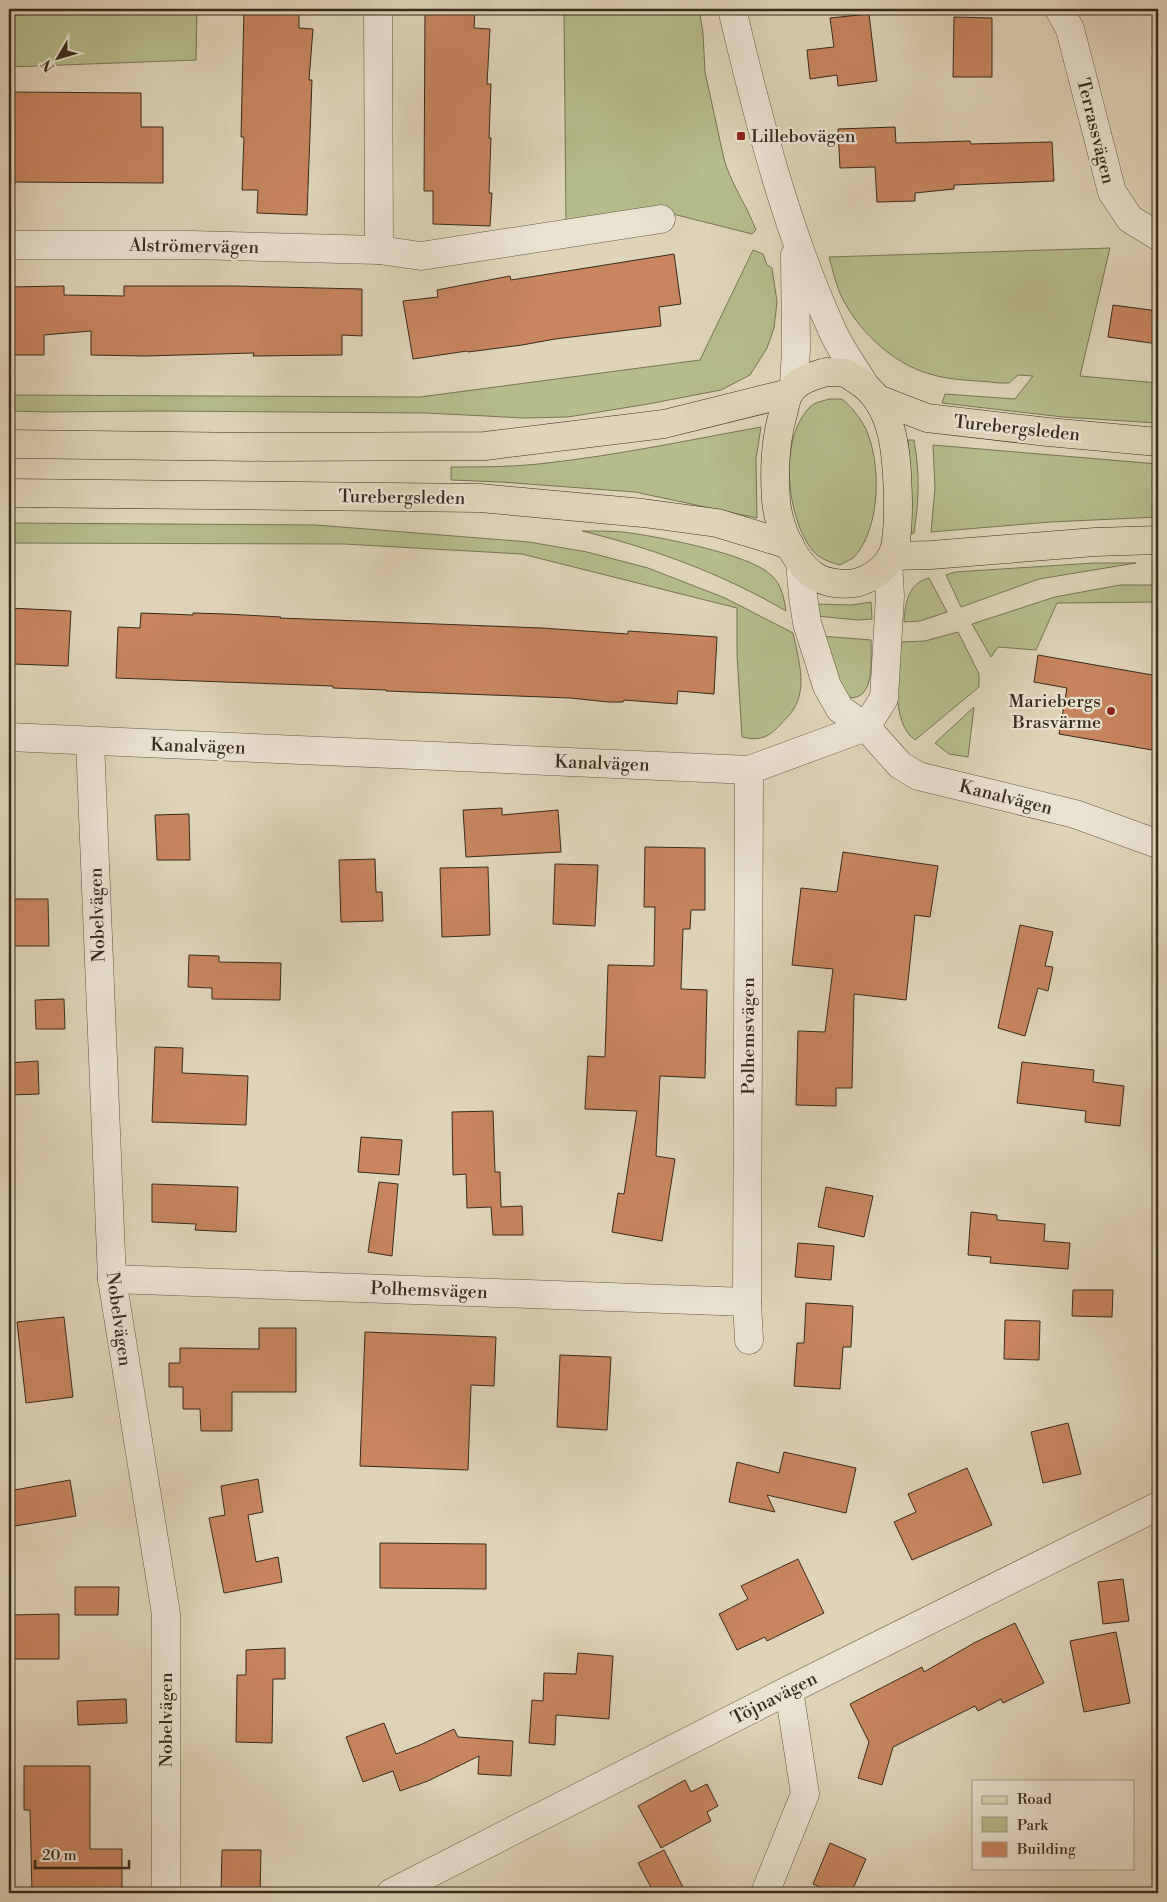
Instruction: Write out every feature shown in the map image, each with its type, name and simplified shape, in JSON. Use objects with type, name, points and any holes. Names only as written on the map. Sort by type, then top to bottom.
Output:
[{"type":"main road","name":"Turebergsleden","points":[[9,444],[266,447],[485,446],[664,424],[792,390],[809,377],[826,372],[845,373],[871,392],[927,418],[1158,442]]},
{"type":"main road","name":"Turebergsleden","points":[[792,390],[780,422],[776,446],[775,475],[776,502],[781,524],[795,554],[812,575],[829,583],[854,583],[871,578],[890,559]]},
{"type":"main road","points":[[871,392],[892,436],[896,464],[898,523],[890,559],[1094,542],[1158,540]]},
{"type":"main road","name":"Turebergsleden","points":[[9,493],[480,498],[643,513],[718,523],[795,554]]},
{"type":"street","points":[[378,9],[378,250]]},
{"type":"street","points":[[732,9],[748,76],[794,239],[833,334],[871,392]]},
{"type":"street","name":"Terrassvägen","points":[[1059,9],[1070,29],[1112,192],[1130,219],[1158,236]]},
{"type":"street","name":"Alströmervägen","points":[[9,245],[192,245],[378,250],[421,256],[661,219]]},
{"type":"street","points":[[792,390],[796,348],[794,239]]},
{"type":"street","points":[[795,554],[807,622],[827,686],[840,709],[866,727],[884,698],[890,596],[890,559]]},
{"type":"street","name":"Kanalvägen","points":[[9,737],[749,770],[866,727],[900,765],[918,776],[1076,814],[1158,844]]},
{"type":"street","name":"Nobelvägen","points":[[90,741],[112,1279],[166,1614],[166,1893]]},
{"type":"street","name":"Polhemsvägen","points":[[749,770],[747,1302],[749,1340]]},
{"type":"street","name":"Polhemsvägen","points":[[112,1279],[747,1302]]},
{"type":"street","name":"Töjnavägen","points":[[391,1893],[789,1690],[1158,1506]]},
{"type":"street","points":[[766,1893],[804,1794],[789,1690]]},
{"type":"green space","points":[[78,9],[197,9],[196,60],[9,67],[9,16]]},
{"type":"green space","points":[[564,9],[699,9],[703,33],[705,72],[724,159],[756,230],[752,234],[665,212],[566,225]]},
{"type":"green space","points":[[1110,248],[1080,376],[1158,383],[1158,423],[1063,417],[942,403],[945,394],[1015,399],[1033,376],[1018,375],[1009,383],[955,379],[930,374],[902,362],[876,342],[854,318],[839,291],[829,257]]},
{"type":"green space","points":[[753,250],[763,254],[767,265],[772,268],[777,302],[774,328],[767,348],[750,375],[721,390],[568,417],[524,418],[427,413],[9,411],[9,395],[420,397],[700,360]]},
{"type":"green space","points":[[829,399],[842,399],[864,425],[871,443],[876,476],[874,511],[864,542],[855,556],[840,565],[819,556],[813,551],[804,537],[792,499],[790,478],[790,457],[794,437],[801,420],[811,406]]},
{"type":"green space","points":[[761,427],[756,459],[757,518],[635,492],[451,480],[451,467],[523,465],[574,460]]},
{"type":"green space","points":[[908,440],[914,440],[918,487],[914,533],[906,534],[910,487]]},
{"type":"green space","points":[[933,445],[1158,464],[1158,517],[1050,522],[931,532],[935,488]]},
{"type":"green space","points":[[9,523],[316,525],[529,542],[587,552],[648,568],[725,598],[793,633],[799,662],[800,692],[792,712],[771,733],[767,736],[753,739],[742,737],[737,654],[737,608],[522,554],[344,544],[9,543]]},
{"type":"green space","points":[[582,531],[623,532],[657,537],[725,553],[745,560],[772,576],[782,592],[786,611],[737,585],[687,564],[635,545]]},
{"type":"green space","points":[[1094,563],[1136,563],[1039,579],[961,607],[946,575],[955,572]]},
{"type":"green space","points":[[929,578],[947,612],[920,621],[904,622],[905,608],[912,589],[916,584]]},
{"type":"green space","points":[[1120,585],[1158,585],[1158,602],[1057,603],[1036,650],[998,647],[991,657],[972,624],[1055,597]]},
{"type":"green space","points":[[871,602],[872,619],[858,620],[817,616],[815,604],[852,605]]},
{"type":"green space","points":[[958,632],[979,674],[979,687],[915,740],[907,732],[902,721],[897,694],[898,666],[902,642],[925,641]]},
{"type":"green space","points":[[821,636],[871,640],[869,680],[861,695],[854,698],[843,696]]},
{"type":"green space","points":[[974,707],[968,757],[949,754],[935,743]]},
{"type":"building","points":[[244,9],[299,9],[299,28],[313,29],[309,80],[312,80],[307,215],[257,213],[258,190],[242,190],[244,137],[241,137]]},
{"type":"building","points":[[425,9],[475,9],[474,28],[490,29],[487,84],[491,84],[489,193],[492,193],[490,226],[433,224],[433,191],[424,191]]},
{"type":"building","points":[[869,14],[877,81],[838,86],[837,75],[810,79],[807,50],[834,47],[830,18]]},
{"type":"building","points":[[954,17],[992,18],[992,77],[953,77]]},
{"type":"building","points":[[9,92],[141,93],[141,127],[163,127],[163,183],[9,182]]},
{"type":"building","points":[[895,127],[896,143],[970,141],[971,144],[1052,142],[1054,181],[954,185],[954,189],[915,193],[915,201],[877,202],[875,167],[840,168],[838,129]]},
{"type":"building","points":[[674,254],[681,304],[659,307],[661,326],[413,359],[403,301],[438,297],[437,290],[510,276],[511,280]]},
{"type":"building","points":[[64,286],[64,295],[124,296],[124,286],[362,289],[362,336],[342,335],[342,355],[253,356],[254,353],[145,356],[91,355],[91,331],[44,335],[44,355],[9,355],[9,287]]},
{"type":"building","points":[[1113,305],[1158,311],[1158,344],[1108,337]]},
{"type":"building","points":[[9,608],[71,611],[68,666],[14,664],[15,661],[9,661]]},
{"type":"building","points":[[141,613],[226,614],[280,618],[542,628],[628,634],[628,631],[717,637],[714,694],[678,691],[677,704],[624,700],[623,702],[608,702],[570,698],[386,691],[333,688],[333,686],[116,678],[118,627],[140,628]]},
{"type":"building","name":"Mariebergs Brasvärme","points":[[1038,655],[1158,676],[1158,751],[1059,734],[1067,688],[1034,682]]},
{"type":"building","points":[[502,808],[502,815],[558,810],[561,852],[466,857],[463,810]]},
{"type":"building","points":[[189,814],[190,860],[157,860],[155,815]]},
{"type":"building","points":[[645,847],[705,848],[705,910],[691,910],[690,929],[683,929],[681,989],[707,990],[705,1078],[660,1076],[656,1156],[675,1159],[662,1241],[612,1232],[618,1193],[624,1194],[637,1111],[585,1109],[588,1056],[605,1057],[608,965],[654,966],[655,907],[644,907]]},
{"type":"building","points":[[843,852],[938,866],[930,917],[915,915],[906,1000],[854,994],[852,1088],[836,1088],[836,1106],[796,1105],[798,1031],[825,1032],[833,969],[792,965],[801,888],[837,892]]},
{"type":"building","points":[[375,859],[376,892],[382,892],[383,921],[341,922],[339,860]]},
{"type":"building","points":[[555,864],[598,865],[595,926],[553,924]]},
{"type":"building","points":[[488,867],[490,935],[442,937],[440,868]]},
{"type":"building","points":[[9,899],[48,899],[49,946],[9,946]]},
{"type":"building","points":[[1020,925],[1053,932],[1045,966],[1053,967],[1048,991],[1038,988],[1025,1036],[998,1028]]},
{"type":"building","points":[[189,955],[219,956],[219,962],[281,963],[280,1000],[212,999],[212,988],[188,987]]},
{"type":"building","points":[[64,999],[65,1029],[36,1029],[35,1000]]},
{"type":"building","points":[[155,1047],[183,1048],[182,1073],[248,1076],[246,1125],[152,1122]]},
{"type":"building","points":[[38,1061],[39,1094],[9,1095],[9,1063]]},
{"type":"building","points":[[1022,1062],[1094,1070],[1093,1082],[1124,1086],[1120,1126],[1085,1122],[1086,1111],[1017,1103]]},
{"type":"building","points":[[493,1111],[495,1172],[500,1172],[501,1207],[522,1206],[523,1235],[493,1235],[491,1207],[467,1208],[466,1174],[453,1175],[452,1112]]},
{"type":"building","points":[[361,1137],[402,1140],[399,1175],[358,1172]]},
{"type":"building","points":[[379,1182],[398,1184],[392,1256],[368,1252]]},
{"type":"building","points":[[152,1184],[238,1187],[236,1232],[195,1230],[196,1224],[152,1222]]},
{"type":"building","points":[[826,1187],[873,1196],[864,1237],[818,1227]]},
{"type":"building","points":[[971,1212],[997,1215],[997,1220],[1045,1224],[1044,1241],[1070,1243],[1068,1269],[990,1263],[991,1257],[968,1255]]},
{"type":"building","points":[[798,1243],[834,1246],[831,1280],[795,1277]]},
{"type":"building","points":[[1073,1290],[1113,1290],[1112,1317],[1072,1316]]},
{"type":"building","points":[[806,1303],[853,1306],[851,1347],[843,1347],[840,1389],[794,1386],[797,1343],[804,1343]]},
{"type":"building","points":[[64,1317],[73,1397],[26,1403],[17,1322]]},
{"type":"building","points":[[1005,1320],[1040,1321],[1039,1360],[1004,1359]]},
{"type":"building","points":[[259,1328],[296,1328],[296,1392],[232,1392],[232,1431],[201,1431],[200,1409],[183,1409],[183,1387],[169,1387],[169,1363],[180,1363],[180,1348],[259,1349]]},
{"type":"building","points":[[365,1332],[496,1337],[494,1386],[471,1385],[468,1470],[360,1466]]},
{"type":"building","points":[[560,1355],[611,1357],[607,1430],[557,1427]]},
{"type":"building","points":[[1068,1423],[1081,1474],[1043,1483],[1031,1432]]},
{"type":"building","points":[[784,1452],[856,1468],[846,1513],[767,1495],[775,1512],[729,1502],[737,1462],[779,1473]]},
{"type":"building","points":[[967,1468],[992,1525],[912,1560],[894,1522],[916,1512],[908,1494]]},
{"type":"building","points":[[258,1479],[263,1512],[248,1515],[256,1562],[278,1557],[282,1582],[224,1593],[209,1518],[225,1515],[221,1486]]},
{"type":"building","points":[[70,1480],[76,1516],[9,1527],[9,1491]]},
{"type":"building","points":[[380,1543],[486,1544],[486,1589],[380,1588]]},
{"type":"building","points":[[798,1559],[824,1613],[767,1641],[765,1637],[737,1650],[719,1614],[748,1599],[741,1586]]},
{"type":"building","points":[[1123,1579],[1129,1621],[1103,1624],[1098,1582]]},
{"type":"building","points":[[75,1587],[119,1587],[118,1615],[75,1615]]},
{"type":"building","points":[[59,1614],[59,1659],[9,1659],[9,1615]]},
{"type":"building","points":[[1015,1623],[1044,1683],[1003,1703],[1001,1699],[978,1711],[975,1706],[893,1747],[882,1785],[858,1778],[869,1742],[850,1704],[922,1667],[924,1672],[974,1643]]},
{"type":"building","points":[[1116,1632],[1130,1703],[1084,1712],[1070,1641]]},
{"type":"building","points":[[285,1648],[285,1679],[273,1679],[272,1743],[236,1742],[237,1675],[246,1675],[246,1650]]},
{"type":"building","points":[[578,1653],[613,1656],[609,1719],[556,1715],[555,1745],[529,1743],[532,1700],[543,1701],[544,1673],[576,1674]]},
{"type":"building","points":[[126,1699],[127,1723],[78,1725],[77,1701]]},
{"type":"building","points":[[384,1723],[396,1754],[454,1729],[458,1737],[513,1741],[511,1776],[478,1774],[479,1756],[428,1781],[400,1791],[393,1771],[363,1782],[346,1737]]},
{"type":"building","points":[[24,1766],[90,1766],[90,1849],[122,1849],[122,1893],[32,1893],[30,1810],[24,1810]]},
{"type":"building","points":[[685,1780],[691,1792],[707,1784],[718,1806],[707,1812],[711,1821],[661,1848],[638,1806]]},
{"type":"building","points":[[830,1843],[866,1859],[851,1893],[834,1893],[813,1884]]},
{"type":"building","points":[[222,1850],[261,1850],[260,1893],[221,1893]]},
{"type":"building","points":[[664,1850],[686,1893],[654,1893],[638,1863]]},
{"type":"place","name":"Lillebovägen","points":[[741,136]]},
{"type":"place","name":"Mariebergs Brasvärme","points":[[1111,711]]}]
